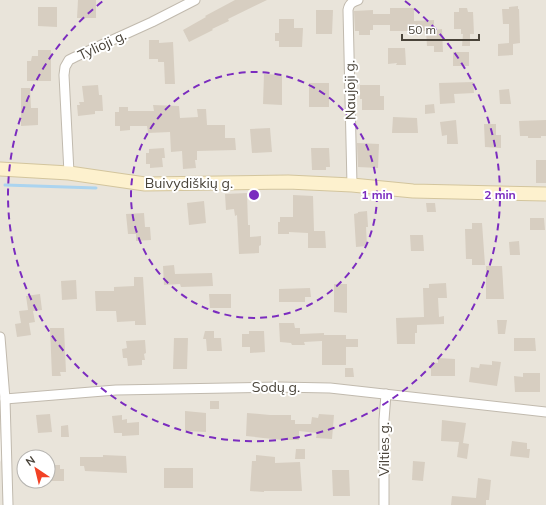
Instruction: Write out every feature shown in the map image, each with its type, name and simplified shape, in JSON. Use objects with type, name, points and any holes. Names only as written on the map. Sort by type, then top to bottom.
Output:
[{"type":"main road","name":"Buivydiškių g.","points":[[0,170],[69,173],[145,184],[288,182],[352,185],[413,191],[546,194]]},
{"type":"street","name":"Tylioji g.","points":[[69,173],[64,75],[65,67],[69,60],[152,22],[194,0]]},
{"type":"street","name":"Naujoji g.","points":[[352,185],[348,10],[349,5],[352,2],[358,0]]},
{"type":"street","points":[[0,337],[5,399],[5,501]]},
{"type":"street","name":"Sodų g.","points":[[5,399],[116,390],[278,387],[330,388],[546,412]]},
{"type":"street","name":"Vilties g.","points":[[384,505],[384,435],[386,394]]},
{"type":"shaded area","points":[[0,0],[546,0],[546,191],[142,178],[0,164]]},
{"type":"shaded area","points":[[0,173],[147,188],[288,186],[371,194],[546,199],[546,505],[0,505],[0,462],[2,458],[0,428]]},
{"type":"building","points":[[78,0],[96,0],[96,18],[77,18]]},
{"type":"building","points":[[235,0],[267,0],[228,19],[229,21],[189,42],[183,30]]},
{"type":"building","points":[[518,6],[520,43],[513,44],[513,55],[498,56],[498,44],[509,43],[509,24],[503,24],[502,9],[509,9],[509,7]]},
{"type":"building","points":[[38,7],[57,7],[57,27],[38,26]]},
{"type":"building","points":[[390,8],[414,8],[414,21],[434,20],[434,30],[442,29],[443,52],[434,52],[434,46],[427,46],[426,31],[390,31],[390,25],[373,25],[373,30],[370,30],[370,35],[359,35],[359,31],[355,31],[354,11],[373,10],[373,14],[390,14]]},
{"type":"building","points":[[459,8],[467,8],[468,12],[473,12],[474,34],[470,34],[470,46],[462,46],[463,34],[461,34],[461,29],[454,29],[454,12],[459,12]]},
{"type":"building","points":[[316,10],[333,10],[332,34],[316,34]]},
{"type":"building","points":[[279,19],[294,19],[294,28],[303,28],[302,47],[279,47],[279,41],[275,41],[275,33],[279,33]]},
{"type":"building","points":[[149,40],[159,40],[159,43],[173,42],[175,84],[165,84],[164,62],[158,62],[158,59],[149,59]]},
{"type":"building","points":[[388,48],[405,48],[406,65],[396,65],[397,63],[388,64]]},
{"type":"building","points":[[38,50],[51,50],[51,81],[27,81],[27,61],[31,61],[32,56],[38,56]]},
{"type":"building","points":[[453,52],[469,52],[469,66],[453,66]]},
{"type":"building","points":[[264,74],[282,75],[282,105],[263,104]]},
{"type":"building","points":[[473,82],[474,93],[454,94],[455,103],[440,104],[439,83]]},
{"type":"building","points":[[309,83],[329,83],[329,107],[309,107]]},
{"type":"building","points":[[98,85],[99,95],[102,95],[103,111],[95,111],[95,114],[78,116],[77,105],[80,105],[79,102],[84,102],[82,86]]},
{"type":"building","points":[[360,85],[380,85],[380,96],[384,96],[384,110],[362,110]]},
{"type":"building","points":[[21,88],[30,88],[31,108],[38,108],[38,125],[21,126]]},
{"type":"building","points":[[509,89],[511,104],[500,104],[499,90]]},
{"type":"building","points":[[434,104],[435,113],[425,114],[425,105]]},
{"type":"building","points":[[153,105],[179,106],[180,118],[198,117],[197,109],[206,109],[207,125],[225,125],[225,138],[235,138],[236,150],[197,151],[197,160],[195,160],[196,168],[183,169],[182,151],[171,152],[170,132],[148,133],[147,126],[130,126],[130,130],[120,131],[120,126],[115,126],[115,112],[119,112],[119,107],[128,107],[128,111],[154,111]]},
{"type":"building","points":[[393,117],[417,118],[418,133],[392,133]]},
{"type":"building","points":[[456,120],[458,144],[447,144],[447,135],[442,136],[440,122]]},
{"type":"building","points":[[546,120],[546,136],[541,136],[541,138],[528,138],[528,136],[520,136],[519,121]]},
{"type":"building","points":[[484,124],[496,124],[496,135],[501,135],[501,148],[485,147]]},
{"type":"building","points":[[270,128],[272,152],[252,153],[250,129]]},
{"type":"building","points":[[357,143],[379,144],[378,168],[358,167]]},
{"type":"building","points":[[164,148],[165,158],[162,158],[163,167],[150,168],[150,164],[146,164],[146,153],[149,153],[149,149]]},
{"type":"building","points":[[311,148],[329,148],[330,167],[326,167],[326,170],[312,170]]},
{"type":"building","points":[[536,160],[546,160],[546,183],[536,183]]},
{"type":"building","points":[[247,193],[250,237],[261,236],[261,245],[259,246],[259,253],[239,254],[237,215],[235,216],[234,209],[226,210],[225,194]]},
{"type":"building","points":[[293,195],[313,196],[314,231],[325,231],[326,248],[308,248],[308,233],[289,232],[289,234],[278,234],[278,222],[280,222],[280,217],[293,217]]},
{"type":"building","points":[[204,201],[206,223],[189,225],[187,203]]},
{"type":"building","points":[[426,203],[435,203],[436,212],[427,212]]},
{"type":"building","points":[[367,211],[367,246],[356,247],[354,214]]},
{"type":"building","points":[[144,213],[145,227],[150,227],[151,240],[136,241],[136,234],[128,234],[126,214]]},
{"type":"building","points":[[530,218],[544,218],[545,230],[530,230]]},
{"type":"building","points":[[472,223],[482,223],[485,265],[472,265],[472,259],[466,259],[465,229],[472,229]]},
{"type":"building","points":[[410,235],[423,235],[424,251],[411,251]]},
{"type":"building","points":[[519,241],[520,255],[510,255],[509,242]]},
{"type":"building","points":[[174,265],[175,274],[212,273],[213,286],[181,287],[180,284],[164,285],[163,266]]},
{"type":"building","points":[[486,266],[502,266],[504,299],[486,299]]},
{"type":"building","points":[[134,277],[143,277],[146,325],[135,325],[135,321],[117,322],[116,311],[96,311],[95,291],[114,291],[114,287],[134,286]]},
{"type":"building","points":[[76,280],[77,299],[62,300],[61,281]]},
{"type":"building","points":[[446,283],[447,298],[438,298],[439,317],[444,316],[444,324],[417,325],[415,344],[397,344],[396,318],[424,317],[423,288],[429,288],[429,284]]},
{"type":"building","points":[[334,284],[347,284],[347,313],[334,312]]},
{"type":"building","points":[[310,288],[311,297],[305,297],[305,302],[279,302],[279,289]]},
{"type":"building","points":[[40,294],[42,310],[33,311],[35,322],[29,323],[31,335],[17,337],[15,324],[21,323],[19,311],[28,310],[26,296]]},
{"type":"building","points":[[209,294],[231,294],[231,308],[210,308]]},
{"type":"building","points":[[497,320],[507,320],[505,334],[498,334]]},
{"type":"building","points":[[279,323],[294,323],[295,328],[300,328],[300,334],[324,333],[324,335],[346,335],[346,339],[358,339],[358,347],[346,347],[346,365],[322,365],[322,341],[304,342],[305,345],[292,345],[291,343],[280,342]]},
{"type":"building","points":[[50,328],[64,328],[66,372],[60,372],[61,376],[52,376]]},
{"type":"building","points":[[205,331],[214,331],[214,338],[221,338],[222,351],[207,351],[206,339],[203,339]]},
{"type":"building","points":[[249,331],[264,331],[265,352],[250,353],[250,347],[242,347],[242,334],[249,334]]},
{"type":"building","points":[[174,338],[188,338],[187,369],[173,369]]},
{"type":"building","points":[[514,338],[535,338],[536,351],[514,351]]},
{"type":"building","points":[[145,340],[146,353],[144,354],[145,360],[142,360],[142,365],[128,366],[127,358],[123,358],[122,349],[127,348],[126,341]]},
{"type":"building","points":[[438,358],[455,359],[455,376],[431,376],[431,362],[438,363]]},
{"type":"building","points":[[492,361],[501,362],[497,386],[469,382],[471,367],[479,368],[480,364],[492,365]]},
{"type":"building","points":[[345,368],[353,368],[354,377],[345,377]]},
{"type":"building","points":[[523,373],[540,373],[540,392],[515,392],[514,376],[523,377]]},
{"type":"building","points":[[210,401],[219,401],[219,409],[210,409]]},
{"type":"building","points":[[185,411],[206,413],[206,432],[185,431]]},
{"type":"building","points":[[247,413],[291,415],[291,420],[295,420],[295,424],[311,424],[312,417],[318,418],[319,414],[334,415],[332,439],[316,438],[317,433],[299,431],[299,440],[282,440],[246,436]]},
{"type":"building","points":[[50,414],[52,432],[38,433],[36,415]]},
{"type":"building","points":[[122,415],[122,420],[127,419],[127,423],[139,422],[139,435],[122,436],[122,433],[114,433],[112,416]]},
{"type":"building","points":[[442,420],[466,423],[463,443],[469,444],[467,459],[457,457],[459,442],[441,441]]},
{"type":"building","points":[[68,425],[69,437],[61,437],[61,426]]},
{"type":"building","points":[[512,441],[527,443],[527,449],[530,449],[529,458],[510,456]]},
{"type":"building","points":[[296,449],[305,449],[305,459],[295,459]]},
{"type":"building","points":[[103,455],[126,456],[127,473],[85,471],[84,466],[80,466],[80,457],[103,457]]},
{"type":"building","points":[[256,455],[275,457],[275,463],[300,462],[302,491],[250,491],[252,461],[256,461]]},
{"type":"building","points":[[413,461],[425,462],[423,481],[412,480]]},
{"type":"building","points":[[56,465],[60,465],[60,469],[64,469],[64,481],[56,481]]},
{"type":"building","points":[[164,468],[193,468],[193,488],[164,488]]},
{"type":"building","points":[[332,470],[349,470],[350,496],[333,496]]},
{"type":"building","points":[[478,478],[491,480],[489,500],[486,500],[486,505],[451,505],[452,496],[476,498]]},
{"type":"waterway","points":[[5,185],[96,188]]}]
